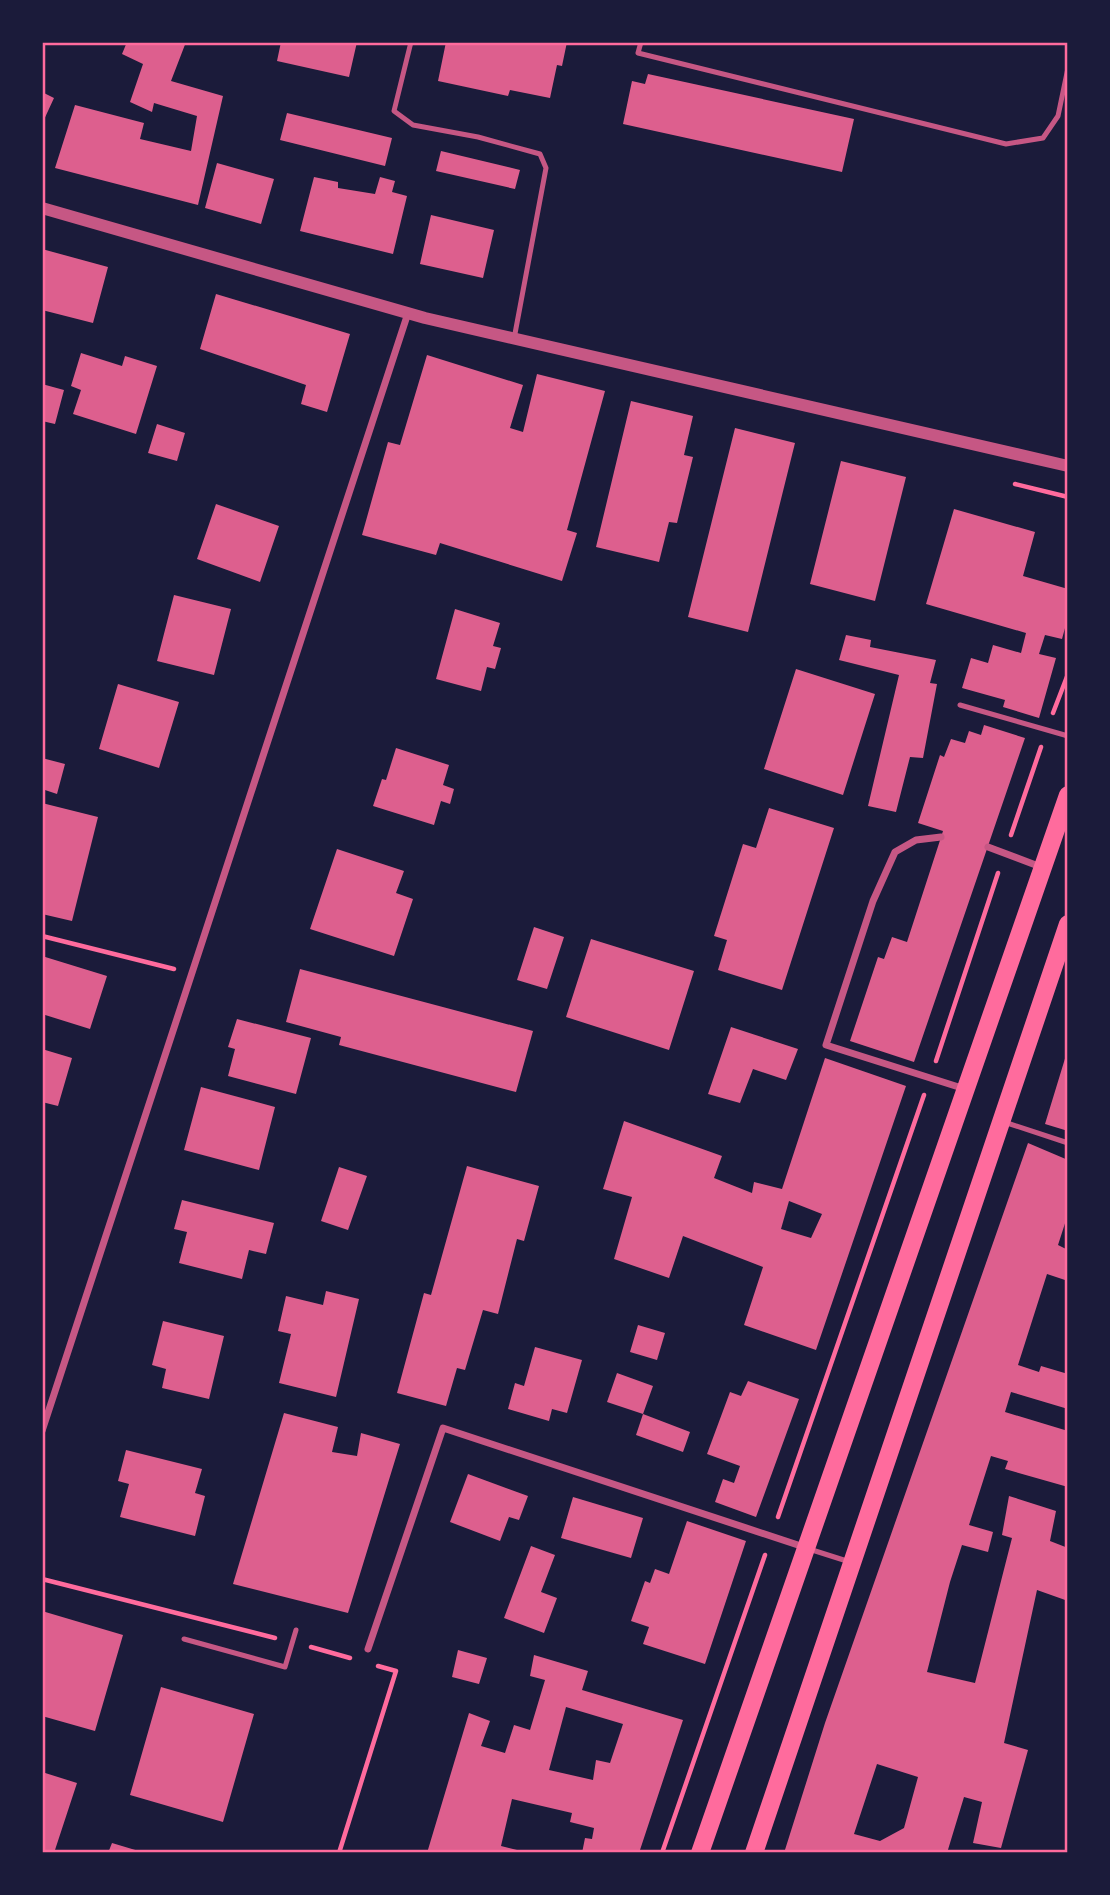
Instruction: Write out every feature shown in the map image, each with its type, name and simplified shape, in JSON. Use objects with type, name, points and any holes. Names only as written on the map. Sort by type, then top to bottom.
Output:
[{"type":"main road","points":[[700,1853],[1068,795]]},
{"type":"main road","points":[[754,1853],[1068,924]]},
{"type":"street","points":[[42,208],[408,313],[1068,466]]},
{"type":"street","points":[[42,1432],[408,313]]},
{"type":"street","points":[[941,837],[916,840],[895,852],[873,901],[826,1045],[965,1089]]},
{"type":"street","points":[[988,847],[1041,867]]},
{"type":"street","points":[[368,1649],[443,1428],[805,1548]]},
{"type":"lane","points":[[411,42],[394,111],[414,125],[478,137],[540,154],[545,168],[514,339]]},
{"type":"lane","points":[[641,42],[638,53],[1006,144],[1043,138],[1058,116],[1068,68]]},
{"type":"lane","points":[[960,705],[1068,736]]},
{"type":"lane","points":[[1002,1121],[1068,1143]]},
{"type":"lane","points":[[805,1548],[853,1563]]},
{"type":"lane","points":[[184,1639],[285,1667],[296,1630]]},
{"type":"path","points":[[1015,484],[1068,497]]},
{"type":"path","points":[[662,1853],[1068,674]]},
{"type":"path","points":[[42,936],[192,974]]},
{"type":"building","points":[[127,42],[186,42],[171,81],[223,96],[198,205],[55,168],[75,105],[144,123],[140,139],[191,151],[197,116],[154,103],[152,112],[130,102],[143,64],[122,54]]},
{"type":"building","points":[[281,42],[357,42],[349,77],[277,61]]},
{"type":"building","points":[[446,42],[567,42],[562,66],[557,65],[550,98],[510,90],[508,96],[438,81]]},
{"type":"building","points":[[648,74],[854,119],[842,172],[623,124],[632,81],[645,84]]},
{"type":"building","points":[[42,92],[54,98],[42,124]]},
{"type":"building","points":[[287,113],[392,138],[385,166],[280,140]]},
{"type":"building","points":[[441,151],[520,170],[515,189],[436,171]]},
{"type":"building","points":[[217,163],[274,179],[261,224],[205,208]]},
{"type":"building","points":[[314,177],[338,182],[338,188],[375,194],[380,177],[395,181],[392,192],[407,196],[393,254],[300,231]]},
{"type":"building","points":[[431,215],[494,230],[483,278],[420,264]]},
{"type":"building","points":[[42,249],[108,267],[93,323],[42,310]]},
{"type":"building","points":[[216,294],[350,334],[327,412],[301,404],[306,385],[200,349]]},
{"type":"building","points":[[81,353],[122,366],[125,356],[157,366],[136,434],[73,414],[81,390],[71,386]]},
{"type":"building","points":[[427,355],[523,385],[510,428],[523,432],[537,374],[605,391],[567,530],[577,533],[562,581],[440,543],[436,555],[362,535],[388,442],[400,445]]},
{"type":"building","points":[[42,384],[64,390],[55,424],[42,421]]},
{"type":"building","points":[[631,401],[693,416],[684,455],[693,457],[677,523],[669,522],[659,562],[596,547]]},
{"type":"building","points":[[157,424],[185,433],[177,461],[148,453]]},
{"type":"building","points":[[735,428],[795,443],[748,632],[688,617]]},
{"type":"building","points":[[841,461],[906,477],[875,601],[810,584]]},
{"type":"building","points":[[216,504],[279,526],[260,582],[197,559]]},
{"type":"building","points":[[954,509],[1035,532],[1023,576],[1068,589],[1068,617],[1062,639],[1045,635],[1039,654],[1056,658],[1039,718],[1003,707],[1005,700],[962,688],[971,658],[988,663],[993,645],[1021,653],[1026,633],[926,604]]},
{"type":"building","points":[[174,595],[231,609],[214,675],[157,661]]},
{"type":"building","points":[[455,609],[500,623],[493,646],[501,648],[495,669],[487,667],[481,691],[436,679]]},
{"type":"building","points":[[846,635],[871,640],[870,647],[936,660],[930,683],[937,684],[923,758],[910,757],[896,812],[868,806],[899,675],[839,660]]},
{"type":"building","points":[[796,669],[875,694],[843,795],[764,769]]},
{"type":"building","points":[[118,684],[179,702],[159,768],[99,749]]},
{"type":"building","points":[[984,725],[1025,738],[914,1062],[850,1041],[878,957],[884,959],[892,937],[907,942],[943,831],[918,823],[940,755],[944,757],[951,739],[965,743],[969,731],[981,735]]},
{"type":"building","points":[[396,748],[449,765],[443,785],[454,789],[450,804],[441,801],[434,825],[373,806],[382,779],[386,780]]},
{"type":"building","points":[[42,758],[65,764],[57,794],[42,789]]},
{"type":"building","points":[[42,803],[98,817],[72,921],[42,914]]},
{"type":"building","points":[[769,808],[834,828],[782,990],[718,970],[727,940],[714,936],[743,844],[756,848]]},
{"type":"building","points":[[337,849],[404,871],[396,893],[413,899],[394,956],[310,929]]},
{"type":"building","points":[[534,927],[564,937],[547,989],[517,980]]},
{"type":"building","points":[[591,939],[694,971],[669,1050],[566,1017]]},
{"type":"building","points":[[42,956],[107,976],[90,1029],[42,1014]]},
{"type":"building","points":[[300,969],[533,1031],[516,1092],[339,1045],[341,1037],[286,1022]]},
{"type":"building","points":[[237,1019],[311,1038],[296,1094],[228,1076],[235,1049],[228,1047]]},
{"type":"building","points":[[731,1027],[798,1049],[786,1080],[753,1069],[740,1103],[708,1094]]},
{"type":"building","points":[[42,1049],[72,1058],[58,1106],[42,1102]]},
{"type":"building","points":[[1068,1052],[1068,1131],[1045,1124]]},
{"type":"building","points":[[825,1058],[906,1086],[816,1350],[744,1325],[763,1267],[683,1236],[669,1278],[614,1259],[632,1197],[603,1189],[624,1121],[722,1156],[714,1178],[752,1193],[754,1182],[782,1189]],"holes":[[[789,1201],[822,1214],[811,1238],[781,1229]]]},
{"type":"building","points":[[201,1087],[275,1107],[259,1170],[184,1150]]},
{"type":"building","points":[[1028,1143],[1068,1160],[1068,1214],[1058,1245],[1068,1250],[1068,1281],[1047,1274],[1018,1365],[1039,1372],[1041,1366],[1068,1374],[1068,1409],[1011,1392],[1005,1412],[1068,1431],[1068,1487],[1005,1469],[1008,1461],[991,1456],[969,1525],[993,1532],[988,1552],[962,1545],[927,1672],[975,1683],[1012,1538],[1002,1535],[1009,1496],[1056,1511],[1050,1541],[1068,1548],[1068,1601],[1037,1590],[1004,1743],[1028,1750],[1001,1848],[973,1843],[982,1802],[964,1797],[947,1853],[784,1853],[825,1723]],"holes":[[[877,1764],[918,1777],[904,1828],[880,1841],[854,1834]]]},
{"type":"building","points":[[467,1166],[539,1186],[524,1241],[517,1239],[498,1314],[483,1310],[465,1370],[457,1368],[446,1406],[397,1393],[424,1293],[431,1295]]},
{"type":"building","points":[[339,1167],[367,1176],[348,1230],[321,1221]]},
{"type":"building","points":[[182,1200],[274,1223],[266,1254],[249,1250],[242,1279],[179,1263],[187,1232],[174,1229]]},
{"type":"building","points":[[326,1291],[359,1299],[336,1397],[279,1383],[291,1334],[278,1331],[286,1296],[323,1305]]},
{"type":"building","points":[[163,1321],[224,1336],[209,1399],[162,1388],[166,1369],[152,1365]]},
{"type":"building","points":[[638,1325],[665,1333],[657,1360],[630,1352]]},
{"type":"building","points":[[535,1347],[582,1360],[567,1413],[552,1409],[549,1421],[508,1409],[515,1383],[524,1386]]},
{"type":"building","points":[[617,1373],[653,1386],[643,1414],[607,1402]]},
{"type":"building","points":[[748,1381],[799,1399],[756,1517],[715,1502],[723,1479],[734,1483],[740,1466],[707,1454],[730,1392],[741,1396]]},
{"type":"building","points":[[284,1413],[338,1427],[332,1452],[357,1456],[361,1433],[400,1444],[348,1613],[233,1584]]},
{"type":"building","points":[[643,1414],[690,1432],[683,1452],[636,1435]]},
{"type":"building","points":[[126,1450],[202,1469],[195,1493],[205,1496],[195,1536],[120,1517],[129,1484],[118,1481]]},
{"type":"building","points":[[468,1474],[528,1496],[519,1520],[509,1517],[500,1541],[450,1522]]},
{"type":"building","points":[[573,1497],[643,1518],[631,1558],[561,1538]]},
{"type":"building","points":[[687,1521],[746,1541],[705,1664],[643,1644],[649,1627],[631,1621],[645,1581],[650,1583],[655,1569],[669,1574]]},
{"type":"building","points":[[531,1546],[555,1555],[541,1592],[557,1598],[544,1633],[504,1618]]},
{"type":"building","points":[[42,1611],[123,1635],[95,1731],[42,1716]]},
{"type":"building","points":[[458,1650],[487,1658],[479,1684],[452,1677]]},
{"type":"building","points":[[534,1655],[588,1671],[582,1690],[683,1720],[639,1853],[582,1853],[585,1838],[592,1839],[594,1828],[570,1822],[572,1813],[512,1799],[501,1846],[529,1853],[427,1853],[469,1713],[490,1721],[481,1746],[505,1753],[514,1725],[530,1730],[545,1680],[530,1676]],"holes":[[[566,1707],[623,1724],[610,1763],[596,1760],[593,1780],[549,1770]]]},
{"type":"building","points":[[161,1687],[254,1714],[223,1822],[130,1795]]},
{"type":"building","points":[[42,1772],[77,1783],[54,1853],[42,1853]]},
{"type":"building","points":[[112,1843],[142,1852],[142,1853],[108,1853]]}]
